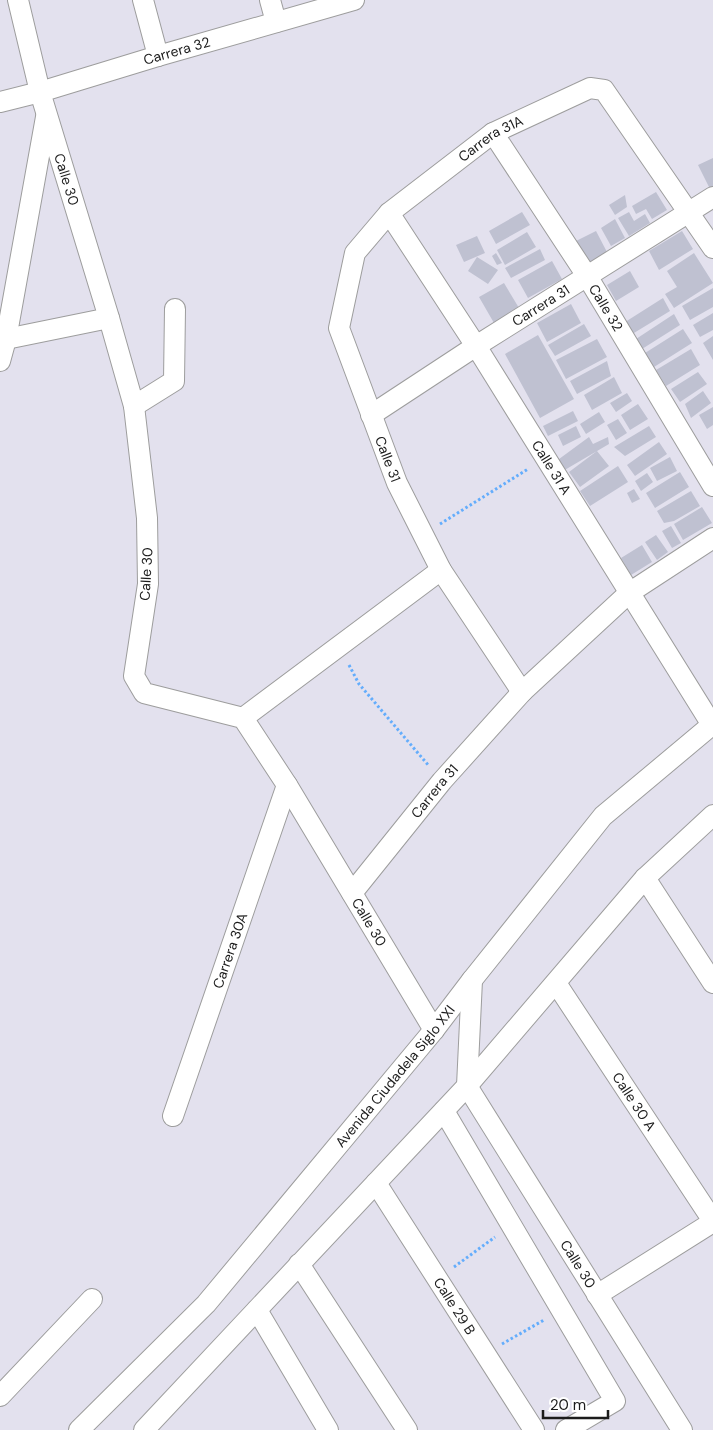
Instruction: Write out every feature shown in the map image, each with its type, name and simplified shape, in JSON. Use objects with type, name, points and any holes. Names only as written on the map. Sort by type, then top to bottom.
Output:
[{"type":"street","name":"Calle 30","points":[[18,0],[40,92],[134,406],[147,518],[148,584],[134,676],[144,692],[243,718],[286,785],[434,1030]]},
{"type":"street","points":[[143,0],[158,56]]},
{"type":"street","points":[[270,0],[276,22]]},
{"type":"street","name":"Carrera 32","points":[[0,102],[354,0]]},
{"type":"street","name":"Carrera 31A","points":[[390,213],[493,132],[590,88],[604,90],[689,212]]},
{"type":"street","points":[[0,361],[47,115]]},
{"type":"street","name":"Calle 32","points":[[493,132],[586,276],[713,486]]},
{"type":"street","name":"Carrera 31","points":[[371,415],[476,346],[713,197]]},
{"type":"street","points":[[689,212],[713,248]]},
{"type":"street","name":"Calle 31 A","points":[[390,213],[476,346],[712,725]]},
{"type":"street","name":"Calle 31","points":[[390,213],[355,253],[339,328],[397,483],[423,535],[441,570],[522,692]]},
{"type":"street","points":[[134,406],[174,380],[176,309]]},
{"type":"street","points":[[3,338],[109,318]]},
{"type":"street","points":[[522,692],[630,593],[713,538]]},
{"type":"street","points":[[243,718],[441,570]]},
{"type":"street","name":"Carrera 31","points":[[352,893],[442,781],[522,692]]},
{"type":"street","name":"Avenida Ciudadela Siglo XXI","points":[[79,1430],[206,1304],[434,1030],[603,816],[712,725]]},
{"type":"street","name":"Carrera 30A","points":[[173,1116],[286,785]]},
{"type":"street","points":[[144,1430],[467,1086],[645,878],[713,815]]},
{"type":"street","points":[[645,878],[713,984]]},
{"type":"street","points":[[467,1086],[472,980]]},
{"type":"street","name":"Calle 30 A","points":[[556,983],[713,1222]]},
{"type":"street","name":"Calle 30","points":[[467,1086],[682,1430]]},
{"type":"street","points":[[444,1110],[615,1401],[566,1430]]},
{"type":"street","name":"Calle 29 B","points":[[376,1183],[534,1430]]},
{"type":"street","points":[[597,1296],[713,1222]]},
{"type":"street","points":[[299,1264],[407,1430]]},
{"type":"street","points":[[0,1396],[92,1299]]},
{"type":"street","points":[[257,1310],[328,1430]]},
{"type":"path","points":[[423,535],[545,458]]},
{"type":"path","points":[[339,648],[359,684],[442,781]]},
{"type":"path","points":[[437,1280],[512,1225]]},
{"type":"path","points":[[485,1354],[562,1310]]},
{"type":"building","points":[[713,158],[713,190],[711,191],[698,165]]},
{"type":"building","points":[[656,192],[667,210],[652,219],[646,209],[636,214],[632,206]]},
{"type":"building","points":[[625,195],[627,207],[615,215],[609,205]]},
{"type":"building","points":[[522,212],[530,225],[496,244],[489,231]]},
{"type":"building","points":[[629,212],[634,221],[645,214],[650,223],[629,236],[618,218]]},
{"type":"building","points":[[615,219],[625,238],[611,246],[601,228]]},
{"type":"building","points":[[596,231],[608,254],[588,264],[576,241]]},
{"type":"building","points":[[682,231],[693,249],[659,270],[649,251]]},
{"type":"building","points":[[527,232],[536,247],[505,265],[497,250]]},
{"type":"building","points":[[477,236],[485,253],[464,262],[456,245]]},
{"type":"building","points":[[540,249],[545,260],[511,278],[505,268]]},
{"type":"building","points":[[496,253],[502,263],[497,265],[492,256]]},
{"type":"building","points":[[694,253],[713,283],[674,308],[665,294],[677,287],[667,271]]},
{"type":"building","points":[[477,257],[498,270],[488,284],[468,271]]},
{"type":"building","points":[[552,261],[562,279],[528,298],[518,280]]},
{"type":"building","points":[[630,271],[639,287],[616,301],[607,285]]},
{"type":"building","points":[[504,283],[519,308],[494,323],[479,297]]},
{"type":"building","points":[[713,288],[713,307],[690,320],[682,306]]},
{"type":"building","points":[[663,298],[670,311],[629,336],[622,324]]},
{"type":"building","points":[[571,304],[581,323],[547,342],[537,323]]},
{"type":"building","points":[[713,313],[713,330],[700,337],[693,325]]},
{"type":"building","points":[[674,314],[680,325],[642,349],[636,339]]},
{"type":"building","points":[[584,324],[591,336],[555,356],[548,345]]},
{"type":"building","points":[[683,329],[692,343],[654,367],[645,353]]},
{"type":"building","points":[[538,335],[574,399],[540,418],[505,354]]},
{"type":"building","points":[[713,336],[713,360],[703,343]]},
{"type":"building","points":[[597,339],[607,357],[566,379],[556,360]]},
{"type":"building","points":[[691,349],[700,365],[666,386],[656,370]]},
{"type":"building","points":[[607,361],[611,376],[577,394],[570,381]]},
{"type":"building","points":[[698,372],[707,384],[680,402],[671,389]]},
{"type":"building","points":[[614,377],[622,393],[592,410],[584,395]]},
{"type":"building","points":[[703,391],[711,403],[691,418],[685,404]]},
{"type":"building","points":[[627,393],[632,401],[616,412],[610,403]]},
{"type":"building","points":[[638,404],[648,419],[630,430],[621,415]]},
{"type":"building","points":[[713,407],[713,425],[707,429],[699,415]]},
{"type":"building","points":[[573,411],[578,421],[548,436],[543,426]]},
{"type":"building","points":[[599,412],[605,422],[586,434],[580,424]]},
{"type":"building","points":[[618,419],[627,433],[616,440],[607,425]]},
{"type":"building","points":[[576,426],[581,437],[563,446],[558,435]]},
{"type":"building","points":[[649,426],[656,437],[625,456],[614,447]]},
{"type":"building","points":[[589,437],[593,444],[608,437],[609,444],[563,471],[555,462]]},
{"type":"building","points":[[659,442],[667,454],[635,476],[627,465]]},
{"type":"building","points":[[597,451],[609,466],[580,487],[569,472]]},
{"type":"building","points":[[670,457],[677,471],[657,481],[650,468]]},
{"type":"building","points":[[618,466],[628,482],[590,506],[580,491]]},
{"type":"building","points":[[680,472],[689,487],[655,508],[646,493]]},
{"type":"building","points":[[647,473],[653,482],[641,491],[635,481]]},
{"type":"building","points":[[634,489],[640,499],[632,503],[627,493]]},
{"type":"building","points":[[691,491],[700,506],[674,521],[664,523],[657,511]]},
{"type":"building","points":[[702,507],[712,523],[683,540],[674,524]]},
{"type":"building","points":[[671,526],[681,543],[672,548],[662,531]]},
{"type":"building","points":[[656,535],[668,552],[657,560],[645,542]]},
{"type":"building","points":[[642,545],[652,562],[631,575],[621,558]]}]
